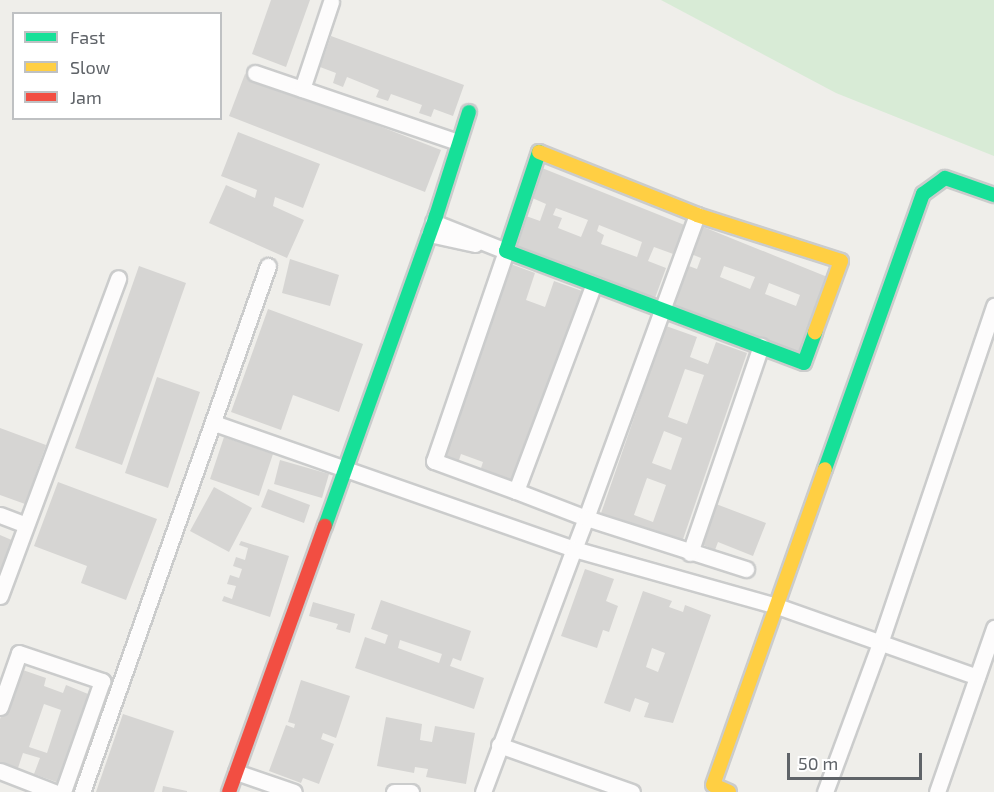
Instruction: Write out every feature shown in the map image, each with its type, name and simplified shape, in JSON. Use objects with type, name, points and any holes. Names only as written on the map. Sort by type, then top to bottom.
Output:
[{"type":"street","points":[[302,89],[331,2]]},
{"type":"street","points":[[255,73],[458,142]]},
{"type":"street","points":[[229,792],[431,228],[469,112]]},
{"type":"street","points":[[431,228],[471,245],[481,242],[506,251],[593,286],[662,309],[804,363],[841,261],[697,215],[539,152],[506,251],[434,461],[586,518],[746,569]]},
{"type":"street","points":[[729,792],[713,785],[923,194],[945,178],[994,195]]},
{"type":"street","points":[[483,792],[697,215]]},
{"type":"street","points":[[82,792],[268,267]]},
{"type":"street","points":[[0,596],[24,524],[118,278]]},
{"type":"street","points":[[516,491],[593,286]]},
{"type":"street","points":[[825,792],[880,643],[994,306]]},
{"type":"street","points":[[690,553],[761,346]]},
{"type":"street","points":[[214,423],[574,549],[777,606],[977,677]]},
{"type":"street","points":[[0,515],[24,524]]},
{"type":"street","points":[[937,792],[994,628]]},
{"type":"street","points":[[0,707],[19,653],[102,681],[63,792]]},
{"type":"street","points":[[499,745],[632,792]]},
{"type":"street","points":[[0,771],[54,792]]},
{"type":"street","points":[[236,772],[294,792]]},
{"type":"street","points":[[394,792],[411,792]]},
{"type":"green space","points":[[661,0],[994,0],[994,156],[836,93]]},
{"type":"building","points":[[271,0],[310,0],[286,67],[252,54]]},
{"type":"building","points":[[331,36],[464,85],[453,116],[434,109],[431,117],[419,113],[422,105],[391,94],[388,101],[376,97],[379,90],[347,77],[343,87],[333,83],[336,73],[320,67]]},
{"type":"building","points":[[245,74],[441,150],[425,192],[229,116]]},
{"type":"building","points":[[238,132],[320,164],[303,208],[275,197],[273,206],[304,220],[287,258],[209,223],[226,185],[255,198],[257,190],[221,176]]},
{"type":"building","points":[[542,168],[687,226],[676,255],[654,247],[648,261],[666,268],[655,298],[515,246],[526,216],[540,221],[546,204],[530,197]],"holes":[[[556,208],[588,220],[581,237],[558,228],[562,218],[553,215]],[[599,225],[642,242],[637,257],[601,244],[604,235],[597,231]]]},
{"type":"building","points":[[701,226],[830,278],[800,354],[672,304],[686,265],[697,269],[701,258],[691,254]],"holes":[[[724,266],[755,277],[750,289],[720,277]],[[769,283],[800,295],[796,306],[765,294]]]},
{"type":"building","points":[[290,259],[339,275],[330,306],[282,293]]},
{"type":"building","points":[[508,263],[535,273],[526,300],[545,307],[554,281],[582,291],[516,484],[480,471],[483,462],[461,454],[458,463],[441,457]]},
{"type":"building","points":[[139,266],[186,283],[122,465],[75,448]]},
{"type":"building","points":[[268,309],[363,344],[339,412],[293,395],[281,430],[231,412]]},
{"type":"building","points":[[666,326],[697,337],[690,357],[708,364],[716,342],[747,353],[681,545],[599,519]],"holes":[[[685,369],[704,375],[687,424],[668,417]],[[664,431],[682,438],[671,470],[652,463]],[[647,478],[666,485],[653,522],[634,515]]]},
{"type":"building","points":[[157,377],[200,392],[168,488],[125,473]]},
{"type":"building","points":[[0,428],[46,445],[25,504],[0,495]]},
{"type":"building","points":[[224,437],[273,454],[259,496],[210,479]]},
{"type":"building","points":[[280,460],[329,474],[322,498],[274,484]]},
{"type":"building","points":[[58,482],[157,519],[126,600],[81,583],[87,566],[34,546]]},
{"type":"building","points":[[214,487],[252,508],[229,552],[190,531]]},
{"type":"building","points":[[268,489],[310,505],[304,523],[261,507]]},
{"type":"building","points":[[716,504],[766,523],[753,556],[718,542],[715,550],[701,544]]},
{"type":"building","points":[[0,535],[14,541],[0,575]]},
{"type":"building","points":[[241,541],[289,556],[270,617],[222,601],[224,596],[232,599],[236,586],[227,584],[230,575],[239,578],[242,569],[233,566],[236,557],[245,560],[248,548],[239,545]]},
{"type":"building","points":[[585,569],[614,579],[606,601],[618,606],[609,632],[603,630],[597,648],[561,636]]},
{"type":"building","points":[[643,591],[672,601],[669,607],[683,612],[685,605],[711,615],[673,723],[644,717],[649,703],[635,698],[630,712],[604,703]],"holes":[[[652,648],[665,653],[658,672],[646,667]]]},
{"type":"building","points":[[381,600],[471,631],[461,661],[453,658],[450,666],[484,678],[474,709],[355,668],[365,637],[385,644],[388,635],[371,629]],"holes":[[[400,640],[442,654],[439,663],[398,648]]]},
{"type":"building","points":[[313,602],[355,614],[350,633],[336,629],[338,624],[309,616]]},
{"type":"building","points":[[17,668],[46,678],[44,686],[63,693],[66,685],[93,696],[62,784],[34,774],[40,758],[23,753],[18,768],[0,762],[0,719]],"holes":[[[44,704],[61,710],[47,753],[29,747]]]},
{"type":"building","points":[[301,680],[350,696],[336,738],[323,733],[321,739],[334,744],[319,784],[303,778],[301,783],[269,771],[286,725],[294,728],[295,724],[288,722]]},
{"type":"building","points":[[123,714],[174,731],[154,792],[96,792]]},
{"type":"building","points":[[386,717],[422,724],[420,740],[432,742],[435,726],[475,733],[466,784],[426,777],[428,769],[415,767],[414,773],[377,766]]},
{"type":"building","points":[[163,786],[187,791],[187,792],[162,792]]},
{"type":"traffic: fast","points":[[325,526],[436,216],[469,112]]},
{"type":"traffic: fast","points":[[539,152],[506,251],[804,363],[815,332]]},
{"type":"traffic: fast","points":[[825,469],[923,194],[945,178],[994,195]]},
{"type":"traffic: slow","points":[[539,152],[697,215],[841,261],[815,332]]},
{"type":"traffic: slow","points":[[729,792],[713,785],[825,469]]},
{"type":"traffic: jam","points":[[229,792],[325,526]]}]
